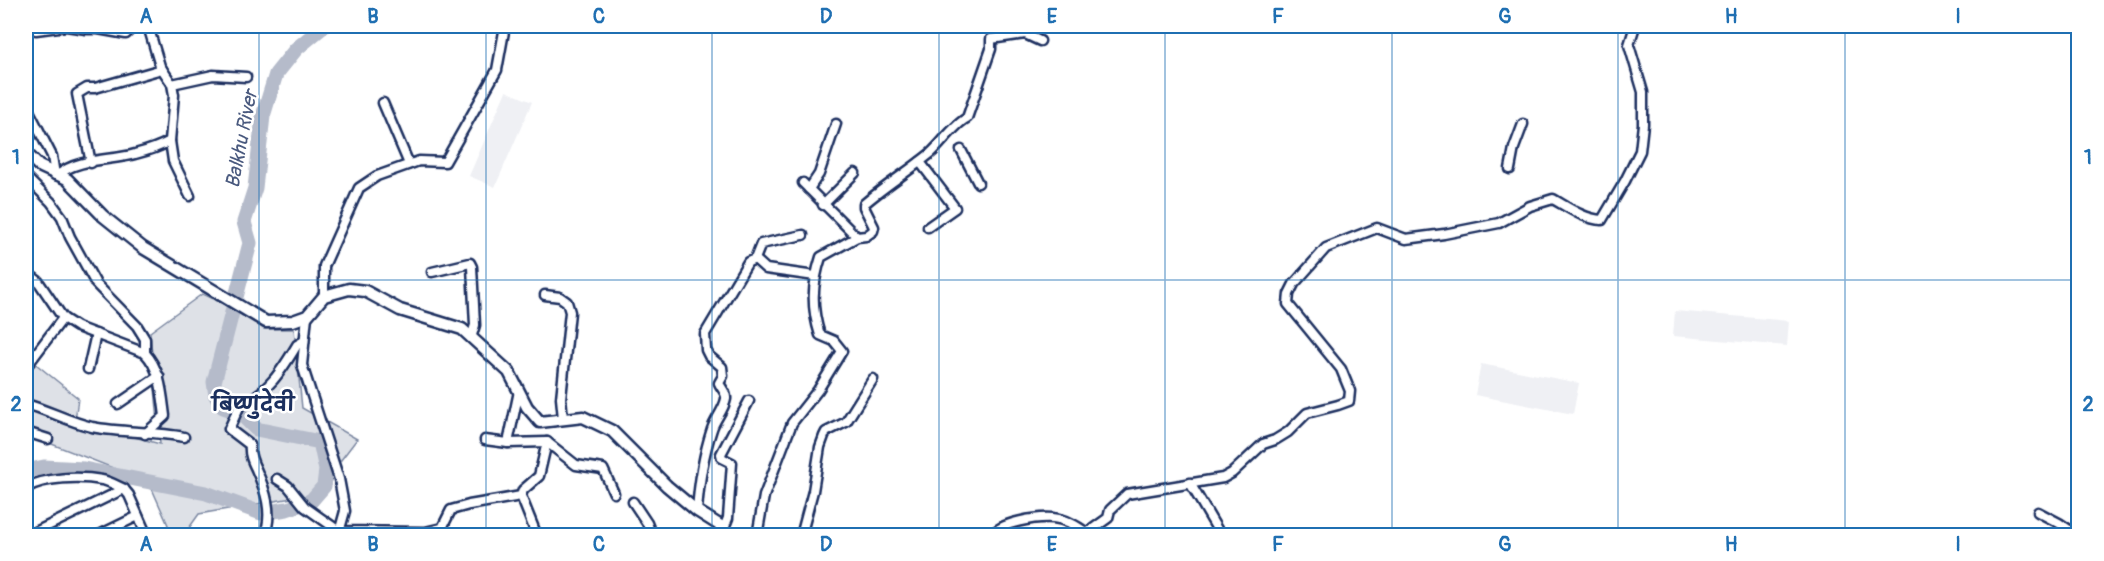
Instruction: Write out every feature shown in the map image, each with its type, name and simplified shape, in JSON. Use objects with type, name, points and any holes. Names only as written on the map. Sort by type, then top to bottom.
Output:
[{"type":"street","points":[[36,30],[66,26],[126,34],[134,26]]},
{"type":"street","points":[[148,26],[162,69],[172,84],[174,95],[170,141],[173,161],[190,196]]},
{"type":"street","points":[[324,296],[324,266],[359,188],[377,176],[409,164],[419,161],[445,162],[497,70],[505,26]]},
{"type":"street","points":[[992,536],[994,531],[1008,523],[1053,518],[1074,524],[1087,533],[1107,518],[1110,510],[1127,494],[1223,478],[1232,473],[1263,444],[1288,432],[1307,413],[1349,400],[1350,391],[1341,369],[1288,304],[1289,294],[1294,284],[1326,248],[1377,228],[1406,239],[1499,223],[1530,206],[1553,199],[1574,211],[1593,219],[1602,220],[1640,151],[1643,93],[1629,45],[1635,26]]},
{"type":"street","points":[[757,536],[764,496],[792,423],[818,390],[842,351],[834,341],[820,335],[814,316],[815,276],[821,258],[874,230],[864,204],[920,162],[949,136],[970,112],[992,49],[991,39],[1025,34],[1040,41]]},
{"type":"street","points":[[91,163],[77,94],[87,88],[95,88],[162,69]]},
{"type":"street","points":[[172,84],[213,75],[246,77]]},
{"type":"street","points":[[383,103],[409,164]]},
{"type":"street","points":[[26,105],[52,156],[56,175]]},
{"type":"street","points":[[836,124],[819,174],[806,186],[857,237]]},
{"type":"street","points":[[1510,169],[1514,148],[1523,124]]},
{"type":"street","points":[[56,175],[68,167],[134,154],[159,147],[170,141]]},
{"type":"street","points":[[961,150],[978,183]]},
{"type":"street","points":[[26,153],[39,166],[67,179],[89,203],[124,234],[266,322],[293,321],[307,316],[324,296],[349,288],[365,291],[400,310],[462,329],[509,372],[527,407],[540,422],[583,417],[612,430],[667,486],[727,532]]},
{"type":"street","points":[[920,162],[955,208],[928,227]]},
{"type":"street","points":[[823,205],[855,173]]},
{"type":"street","points":[[26,177],[51,202],[62,217],[70,237],[96,284],[137,326],[145,339],[145,353],[159,376],[165,416],[145,434]]},
{"type":"street","points":[[697,511],[703,460],[712,426],[726,396],[719,382],[723,376],[722,367],[708,356],[705,334],[748,262],[755,259],[761,244],[803,235]]},
{"type":"street","points":[[755,259],[766,269],[815,276]]},
{"type":"street","points":[[432,272],[470,263],[475,325],[471,338]]},
{"type":"street","points":[[26,272],[38,281],[63,318],[77,327],[145,353]]},
{"type":"street","points":[[545,295],[560,297],[567,302],[570,312],[561,398],[563,418]]},
{"type":"street","points":[[307,316],[302,364],[339,479],[345,512],[338,533]]},
{"type":"street","points":[[29,363],[63,318]]},
{"type":"street","points":[[88,369],[96,334]]},
{"type":"street","points":[[264,536],[268,514],[266,496],[252,463],[250,445],[230,429],[240,405],[254,399],[269,386],[297,345],[303,340]]},
{"type":"street","points":[[118,404],[159,376]]},
{"type":"street","points":[[801,536],[824,436],[826,432],[846,422],[873,380]]},
{"type":"street","points":[[508,443],[519,391]]},
{"type":"street","points":[[727,532],[732,463],[722,458],[721,454],[749,401]]},
{"type":"street","points":[[26,404],[89,426],[145,434],[159,432],[184,437]]},
{"type":"street","points":[[26,432],[48,439]]},
{"type":"street","points":[[485,440],[508,443],[547,442],[576,465],[603,469],[614,493]]},
{"type":"street","points":[[535,535],[521,496],[523,490],[539,476],[547,442]]},
{"type":"street","points":[[26,488],[34,483],[50,479],[103,480],[127,490],[147,536]]},
{"type":"street","points":[[277,479],[288,486],[304,507],[338,533],[425,532],[442,528],[451,510],[521,496]]},
{"type":"street","points":[[1190,483],[1221,536]]},
{"type":"street","points":[[27,536],[124,489]]},
{"type":"street","points":[[633,502],[647,523],[652,536]]},
{"type":"street","points":[[2038,512],[2071,531],[2069,536]]},
{"type":"street","points":[[97,536],[138,516]]},
{"type":"shaded area","points":[[506,91],[532,102],[495,187],[469,176]]},
{"type":"shaded area","points":[[202,294],[237,310],[264,329],[294,329],[302,408],[357,439],[315,494],[199,514],[184,535],[161,535],[168,525],[149,482],[26,434],[26,356],[78,398],[75,421],[160,444],[150,332]]},
{"type":"shaded area","points":[[1675,311],[1789,321],[1787,346],[1673,336]]},
{"type":"shaded area","points":[[1481,364],[1579,383],[1573,414],[1475,395]]},
{"type":"waterway","name":"Balkhu River","points":[[26,471],[44,467],[84,469],[206,493],[261,513],[287,509],[311,501],[324,486],[326,470],[320,442],[256,429],[240,413],[223,407],[216,396],[214,382],[250,243],[244,222],[255,188],[263,116],[276,74],[296,49],[324,26]]},
{"type":"district","name":"बिष्णुदेवी","points":[[253,404]]}]
